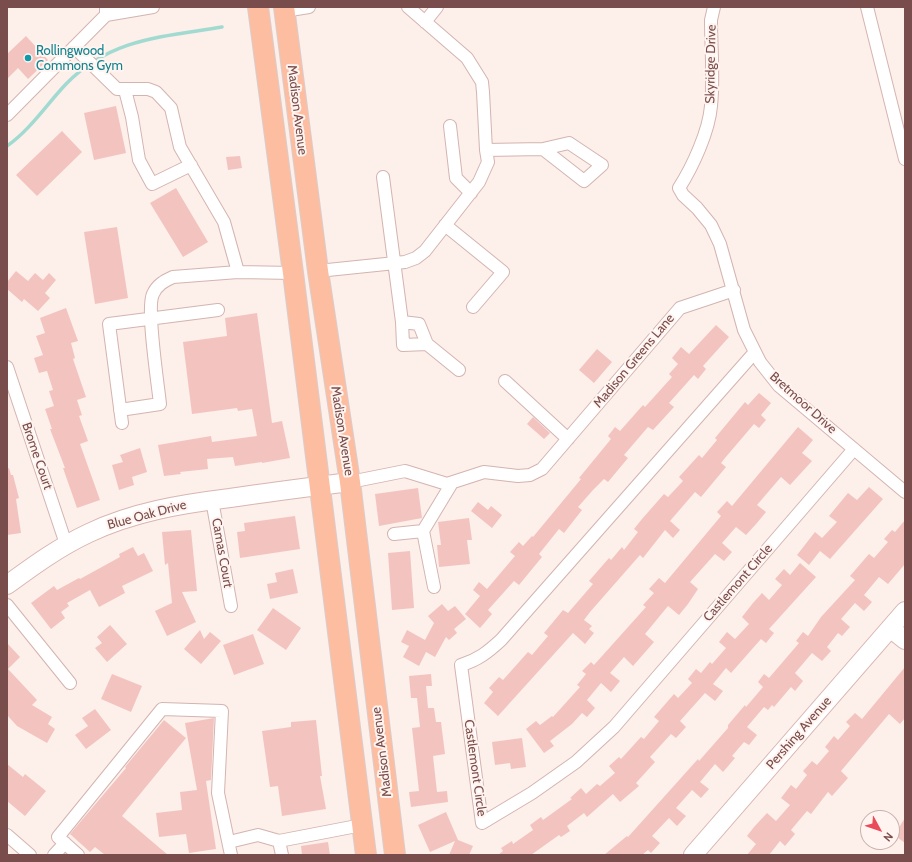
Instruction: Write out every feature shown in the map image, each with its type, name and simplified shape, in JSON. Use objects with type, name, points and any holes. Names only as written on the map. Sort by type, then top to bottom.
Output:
[{"type":"main road","name":"Madison Avenue","points":[[258,7],[366,855]]},
{"type":"main road","name":"Madison Avenue","points":[[284,9],[318,271],[350,482],[394,855]]},
{"type":"street","points":[[7,115],[74,47],[106,11],[153,7]]},
{"type":"street","points":[[284,9],[309,7]]},
{"type":"street","points":[[318,271],[405,262],[416,258],[425,251],[471,193],[479,182],[488,162],[482,82],[467,58],[408,7]]},
{"type":"street","points":[[425,22],[437,7]]},
{"type":"street","name":"Skyridge Drive","points":[[679,188],[688,174],[699,151],[711,107],[711,20],[714,7]]},
{"type":"street","points":[[868,7],[905,159]]},
{"type":"street","points":[[74,47],[117,89],[148,90],[156,92],[171,108],[180,147],[224,222],[238,272]]},
{"type":"street","points":[[125,90],[132,117],[139,160],[152,184],[191,165]]},
{"type":"street","points":[[450,126],[456,178],[471,193]]},
{"type":"street","points":[[486,150],[543,149]]},
{"type":"street","points":[[383,177],[402,322],[403,345],[427,344]]},
{"type":"street","name":"Bretmoor Drive","points":[[679,188],[683,195],[698,208],[711,225],[720,244],[744,330],[755,352],[780,386],[905,492]]},
{"type":"street","points":[[445,225],[503,272],[473,307]]},
{"type":"street","points":[[120,410],[160,404],[150,302],[157,287],[164,281],[173,277],[238,272],[293,273]]},
{"type":"street","name":"Madison Greens Lane","points":[[452,483],[484,472],[518,476],[535,474],[542,469],[568,440],[680,308],[734,290]]},
{"type":"street","points":[[122,423],[109,324],[218,310]]},
{"type":"street","points":[[402,322],[419,324],[427,344],[459,370]]},
{"type":"street","name":"Castlemont Circle","points":[[755,352],[501,640],[487,654],[476,660],[461,665],[482,823],[532,793],[569,766],[614,727],[854,449]]},
{"type":"street","name":"Brome Court","points":[[7,367],[66,544]]},
{"type":"street","points":[[505,381],[568,440]]},
{"type":"street","points":[[350,482],[405,471],[442,483],[452,483]]},
{"type":"street","name":"Blue Oak Drive","points":[[7,585],[42,559],[66,544],[90,532],[130,518],[182,504],[350,482]]},
{"type":"street","points":[[434,587],[423,531],[452,483]]},
{"type":"street","name":"Camas Court","points":[[212,500],[231,606]]},
{"type":"street","points":[[394,534],[423,531]]},
{"type":"street","points":[[7,605],[70,683]]},
{"type":"street","name":"Pershing Avenue","points":[[693,855],[905,611]]},
{"type":"street","points":[[890,628],[905,640]]},
{"type":"street","points":[[78,855],[58,837],[162,709],[222,711],[218,794],[231,855]]},
{"type":"street","points":[[229,842],[258,835],[279,841],[362,825]]},
{"type":"street","points":[[7,835],[30,855]]},
{"type":"street","points":[[279,841],[282,855]]},
{"type":"street","points":[[54,855],[65,843]]},
{"type":"building","name":"Rollingwood Commons Gym","points":[[26,36],[48,60],[28,79],[18,68],[7,79],[7,54]]},
{"type":"building","points":[[116,106],[126,153],[94,160],[84,113]]},
{"type":"building","points":[[62,131],[82,152],[37,196],[16,175]]},
{"type":"building","points":[[240,156],[242,168],[228,170],[226,157]]},
{"type":"building","points":[[176,188],[208,242],[183,257],[150,203]]},
{"type":"building","points":[[117,227],[128,298],[95,304],[84,232]]},
{"type":"building","points":[[16,271],[28,281],[35,273],[43,280],[49,273],[56,280],[45,293],[50,298],[38,311],[24,299],[22,302],[7,289],[7,282]]},
{"type":"building","points":[[66,308],[78,341],[71,343],[75,358],[73,359],[86,397],[77,400],[82,415],[79,416],[88,441],[80,444],[100,500],[77,508],[63,468],[65,468],[50,429],[52,429],[45,409],[54,406],[49,391],[53,390],[47,371],[39,373],[34,358],[43,355],[36,336],[45,333],[40,318]]},
{"type":"building","points":[[257,313],[272,423],[282,421],[290,458],[235,466],[233,457],[207,459],[208,469],[180,472],[181,474],[164,476],[158,445],[211,436],[212,442],[257,436],[252,409],[238,411],[237,408],[192,414],[183,342],[227,336],[225,318]]},
{"type":"building","points":[[716,325],[729,337],[703,366],[706,369],[698,379],[694,375],[669,403],[674,407],[653,430],[648,427],[624,455],[628,458],[608,482],[604,479],[578,507],[582,510],[564,533],[559,529],[539,554],[542,557],[519,585],[514,581],[488,610],[492,614],[480,628],[465,614],[480,596],[473,590],[479,582],[487,589],[515,556],[510,552],[519,542],[523,546],[532,536],[533,537],[581,479],[579,478],[611,439],[608,436],[615,427],[620,431],[643,405],[645,407],[672,377],[669,374],[678,364],[672,358],[681,347],[689,354]]},
{"type":"building","points":[[597,349],[612,362],[594,383],[579,370]]},
{"type":"building","points":[[759,393],[771,403],[761,415],[766,420],[759,428],[754,424],[721,463],[726,467],[701,497],[695,492],[670,521],[680,530],[673,538],[665,530],[643,558],[640,555],[590,612],[584,620],[592,626],[589,629],[594,633],[585,644],[573,633],[498,716],[484,703],[493,692],[489,688],[499,677],[503,680],[528,652],[532,655],[548,636],[544,633],[563,610],[568,613],[593,584],[589,581],[609,558],[611,560],[622,547],[624,550],[638,532],[634,529],[642,519],[664,494],[668,497],[683,481],[679,477],[699,455],[702,458],[717,440],[715,438],[745,402],[748,405]]},
{"type":"building","points":[[533,417],[550,433],[544,439],[527,424]]},
{"type":"building","points":[[798,427],[813,440],[802,453],[812,461],[790,485],[781,477],[757,505],[766,512],[757,523],[746,535],[736,527],[722,543],[732,552],[724,561],[715,554],[690,582],[698,589],[679,615],[668,606],[645,634],[654,642],[633,666],[624,657],[610,673],[620,681],[611,692],[601,683],[587,700],[595,708],[587,717],[582,713],[572,724],[550,741],[554,746],[544,753],[526,729],[536,721],[540,725],[552,716],[553,717],[580,687],[577,685],[586,674],[582,671],[591,662],[594,665],[646,607],[643,605],[654,593],[649,589],[659,578],[665,583],[721,516],[717,512],[727,501],[732,506]]},
{"type":"building","points":[[140,448],[147,472],[132,477],[134,485],[119,490],[112,465],[123,462],[120,455]]},
{"type":"building","points":[[9,468],[11,475],[13,475],[19,498],[16,499],[21,533],[7,535],[7,469]]},
{"type":"building","points":[[869,487],[883,499],[830,559],[820,551],[809,565],[797,555],[815,532],[822,538],[837,522],[829,516],[848,493],[857,500]]},
{"type":"building","points":[[418,488],[422,518],[379,526],[375,494]]},
{"type":"building","points":[[478,502],[488,510],[491,506],[502,515],[492,528],[471,511]]},
{"type":"building","points":[[295,516],[300,549],[240,558],[237,532],[245,531],[244,523]]},
{"type":"building","points":[[469,518],[472,540],[467,540],[470,564],[439,567],[437,545],[441,545],[438,522]]},
{"type":"building","points":[[905,520],[905,564],[888,584],[879,577],[864,595],[872,602],[864,611],[855,603],[841,619],[850,627],[842,636],[838,633],[827,647],[831,651],[822,661],[812,653],[795,673],[803,681],[795,691],[791,687],[774,707],[772,705],[768,710],[764,707],[747,727],[757,735],[749,745],[744,742],[732,756],[735,758],[723,772],[715,764],[700,782],[709,789],[701,798],[692,790],[676,808],[686,816],[677,826],[669,818],[652,836],[660,843],[651,853],[648,850],[642,855],[604,855],[627,836],[628,837],[698,759],[699,761],[728,728],[728,725],[745,705],[746,707],[763,687],[758,682],[764,674],[769,678],[799,643],[796,641],[803,632],[808,636],[821,617],[855,580],[850,576],[869,554],[874,558],[888,542],[884,539],[892,530],[895,532]]},
{"type":"building","points":[[191,530],[197,591],[182,592],[196,622],[167,636],[155,611],[172,603],[168,563],[165,565],[162,532]]},
{"type":"building","points":[[133,547],[138,556],[144,553],[153,571],[122,586],[125,593],[99,607],[90,590],[67,603],[69,606],[61,612],[65,618],[51,629],[31,603],[54,586],[57,590],[79,578],[80,579],[120,557],[119,554]]},
{"type":"building","points":[[410,551],[414,608],[392,610],[388,553]]},
{"type":"building","points":[[800,563],[816,577],[769,629],[774,633],[766,643],[761,639],[731,673],[726,668],[713,684],[723,691],[715,701],[705,693],[680,721],[686,727],[676,738],[671,734],[650,757],[655,762],[636,783],[639,786],[620,802],[613,794],[587,817],[584,813],[567,826],[570,831],[561,837],[559,835],[531,855],[498,855],[503,851],[501,848],[512,841],[513,844],[533,830],[530,825],[541,817],[543,820],[572,799],[570,798],[581,788],[586,794],[597,784],[600,786],[615,773],[609,766],[619,757],[621,759],[641,737],[644,739],[659,721],[654,717],[674,694],[678,698],[692,683],[688,679],[696,669],[701,673],[710,662],[712,664],[726,648],[719,642],[727,632],[735,639],[749,624],[742,617],[753,603],[762,593],[769,600],[782,585],[775,579],[784,569],[790,575]]},
{"type":"building","points":[[293,569],[298,593],[270,599],[267,584],[277,582],[275,573]]},
{"type":"building","points":[[442,604],[448,611],[455,606],[466,619],[454,629],[457,633],[449,640],[446,637],[435,657],[426,652],[419,666],[403,657],[409,646],[401,642],[407,630],[425,640],[434,623],[428,616]]},
{"type":"building","points":[[273,608],[301,628],[286,650],[257,630]]},
{"type":"building","points":[[110,625],[127,644],[107,662],[95,648],[102,643],[97,637]]},
{"type":"building","points":[[200,630],[204,639],[210,632],[221,641],[201,664],[184,649]]},
{"type":"building","points":[[253,634],[264,664],[234,675],[223,645]]},
{"type":"building","points":[[7,643],[20,657],[8,669],[37,700],[32,705],[52,717],[48,724],[55,729],[47,743],[17,726],[7,715]]},
{"type":"building","points":[[905,667],[905,718],[900,724],[889,714],[841,771],[848,778],[832,796],[828,792],[811,814],[807,811],[791,830],[795,834],[785,846],[780,841],[769,855],[747,855],[756,844],[747,836],[754,827],[767,813],[776,821],[790,805],[781,798],[791,785],[796,789],[807,775],[803,771],[812,761],[817,765],[829,751],[825,747],[834,736],[838,740],[850,726],[846,722],[855,713],[862,719]]},
{"type":"building","points":[[112,674],[142,686],[131,712],[101,699]]},
{"type":"building","points":[[431,674],[432,686],[426,686],[428,708],[434,708],[436,722],[441,722],[445,754],[433,756],[437,792],[447,791],[448,802],[411,807],[409,792],[419,791],[412,728],[420,727],[417,698],[411,698],[409,676]]},
{"type":"building","points":[[95,709],[111,730],[86,749],[75,735],[88,726],[82,718]]},
{"type":"building","points":[[214,718],[211,780],[206,781],[216,849],[189,853],[186,834],[159,837],[156,813],[182,810],[180,792],[197,790],[185,723]]},
{"type":"building","points":[[164,720],[186,738],[122,816],[168,855],[105,855],[95,847],[90,852],[70,834],[126,768],[125,767]]},
{"type":"building","points":[[316,720],[322,776],[320,776],[326,809],[282,816],[278,786],[270,787],[262,731],[291,727],[291,722]]},
{"type":"building","points":[[522,738],[526,767],[511,769],[510,763],[495,765],[492,742]]},
{"type":"building","points":[[7,764],[23,777],[25,774],[46,791],[25,816],[7,801]]},
{"type":"building","points":[[446,812],[458,840],[473,846],[469,855],[449,855],[455,841],[430,852],[418,825]]},
{"type":"building","points":[[905,818],[905,843],[900,839],[900,826]]},
{"type":"building","points":[[328,842],[330,855],[302,855],[301,846]]},
{"type":"waterway","points":[[7,146],[31,125],[66,84],[83,69],[101,57],[119,48],[158,37],[222,27]]},
{"type":"place","name":"Rollingwood Commons Gym","points":[[28,58]]}]
